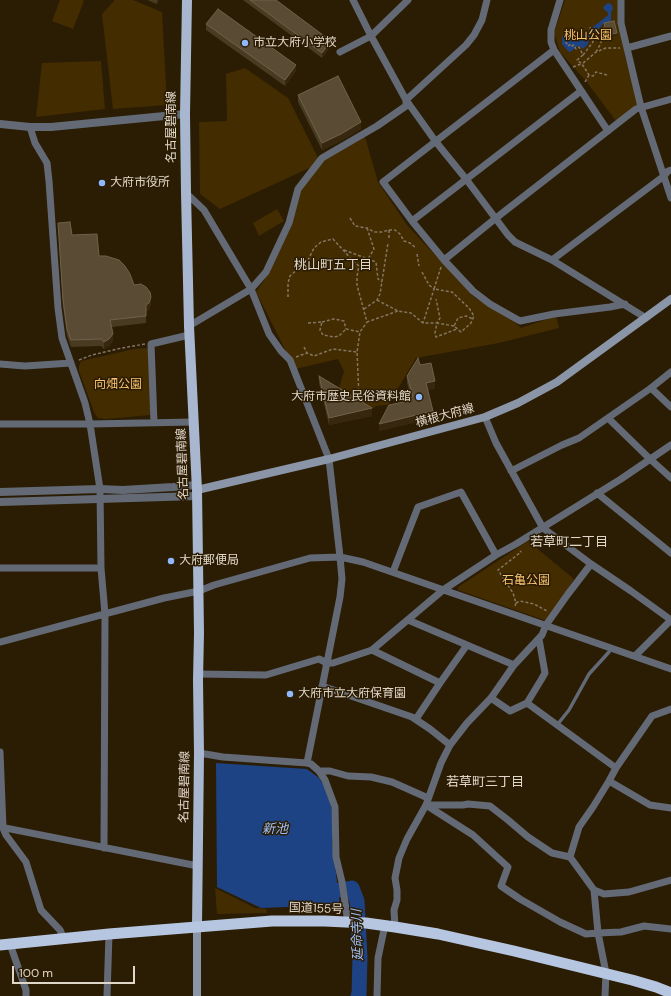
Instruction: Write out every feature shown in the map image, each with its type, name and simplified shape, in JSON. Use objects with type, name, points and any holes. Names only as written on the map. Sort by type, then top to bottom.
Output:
[{"type":"highway","name":"国道155号","points":[[5,945],[197,926],[272,921],[366,923],[445,936],[520,952],[632,980],[656,987],[671,994]]},
{"type":"main road","name":"名古屋碧南線","points":[[187,0],[185,114],[186,193],[189,331],[197,490],[199,591],[197,926]]},
{"type":"main road","name":"横根大府線","points":[[197,490],[329,459],[485,417],[518,403],[557,382],[671,299]]},
{"type":"main road","points":[[197,926],[197,996]]},
{"type":"street","points":[[353,0],[406,100],[436,142],[508,235],[515,242],[552,260],[646,318]]},
{"type":"street","points":[[340,52],[371,36],[408,0]]},
{"type":"street","points":[[154,423],[150,344],[189,331],[251,290],[266,272],[289,224],[298,189],[322,158],[377,126],[406,106],[406,100],[466,45],[474,35],[482,20],[487,0]]},
{"type":"street","points":[[560,0],[551,30],[551,42],[554,50],[608,131]]},
{"type":"street","points":[[621,0],[621,23],[625,48],[641,107],[671,198]]},
{"type":"street","points":[[625,48],[671,36]]},
{"type":"street","points":[[554,50],[383,182],[443,262],[473,291],[490,304],[520,321],[554,314],[625,304]]},
{"type":"street","points":[[412,221],[581,91]]},
{"type":"street","points":[[443,262],[496,218],[636,109],[671,99]]},
{"type":"street","points":[[0,124],[30,128],[51,127],[185,114]]},
{"type":"street","points":[[30,128],[35,143],[47,163],[58,308],[62,338],[85,403],[90,424],[100,489],[101,568],[105,614],[104,848]]},
{"type":"street","points":[[552,260],[671,170]]},
{"type":"street","points":[[186,193],[204,210],[251,290],[269,334],[290,360],[329,459],[342,579],[340,597],[306,763]]},
{"type":"street","points":[[0,364],[25,366],[71,363]]},
{"type":"street","points":[[511,471],[579,438],[651,388],[671,372]]},
{"type":"street","points":[[651,388],[671,407]]},
{"type":"street","points":[[485,417],[496,443],[543,528],[591,564],[671,620],[635,656]]},
{"type":"street","points":[[608,418],[671,478]]},
{"type":"street","points":[[0,424],[194,422]]},
{"type":"street","points":[[198,674],[266,675],[319,659],[327,663],[333,663],[372,650],[443,590],[496,555],[543,528],[671,446]]},
{"type":"street","points":[[0,492],[100,489],[123,490],[173,487],[197,490]]},
{"type":"street","points":[[0,502],[100,499],[197,490]]},
{"type":"street","points":[[393,572],[418,507],[461,492],[496,555]]},
{"type":"street","points":[[597,493],[671,553]]},
{"type":"street","points":[[0,642],[5,642],[164,598],[199,591],[214,584],[310,558],[340,557],[363,562],[393,572],[671,669]]},
{"type":"street","points":[[377,996],[378,958],[390,926],[397,900],[395,878],[399,858],[407,839],[427,802],[441,762],[450,745],[491,698],[514,665],[539,639],[546,625],[591,564]]},
{"type":"street","points":[[0,568],[101,568]]},
{"type":"street","points":[[408,620],[514,665]]},
{"type":"street","points":[[491,698],[510,711],[527,702],[544,673],[539,639]]},
{"type":"street","points":[[416,719],[467,645]]},
{"type":"street","points":[[372,650],[440,683]]},
{"type":"street","points":[[322,686],[412,717],[450,745]]},
{"type":"street","points":[[527,702],[616,768]]},
{"type":"street","points":[[570,857],[579,827],[593,807],[616,768],[652,716],[671,708]]},
{"type":"street","points":[[0,752],[2,828],[26,862],[41,910],[60,930],[64,939]]},
{"type":"street","points":[[199,753],[223,757],[306,763],[311,764],[320,771],[329,789],[335,807],[336,857],[349,923]]},
{"type":"street","points":[[320,771],[330,771],[348,776],[371,777],[392,782],[427,802],[472,835],[508,867],[501,886],[520,899],[560,922],[586,934],[621,932],[644,926],[671,929]]},
{"type":"street","points":[[608,781],[650,805],[671,808]]},
{"type":"street","points":[[427,802],[490,806],[528,837],[546,849],[570,857],[594,890],[598,933],[606,973],[605,996]]},
{"type":"street","points":[[2,828],[198,866]]},
{"type":"street","points":[[594,890],[604,894],[629,892],[671,880]]},
{"type":"street","points":[[107,996],[109,934]]},
{"type":"street","points":[[5,945],[26,990],[26,996]]},
{"type":"lane","points":[[557,725],[568,710],[589,674],[611,648]]},
{"type":"path","points":[[590,27],[593,42],[577,60],[582,64],[589,75],[593,76],[596,72],[607,75]]},
{"type":"path","points":[[596,52],[601,43],[601,34],[604,27]]},
{"type":"path","points":[[565,32],[568,40],[566,42],[568,46],[571,44],[572,46],[574,45],[576,49],[579,47],[583,55]]},
{"type":"path","points":[[573,67],[582,64],[596,52],[606,48],[625,48]]},
{"type":"path","points":[[350,218],[355,226],[367,228],[374,232],[395,230],[400,234],[404,241],[410,243],[416,248]]},
{"type":"path","points":[[367,228],[374,249],[368,259]]},
{"type":"path","points":[[389,230],[389,238]]},
{"type":"path","points":[[288,297],[288,283],[290,276],[308,260],[314,248],[321,242],[334,239],[359,266],[357,285],[368,322]]},
{"type":"path","points":[[364,309],[377,300],[380,294],[388,243]]},
{"type":"path","points":[[342,249],[376,262],[378,279],[382,282]]},
{"type":"path","points":[[417,254],[419,266]]},
{"type":"path","points":[[423,323],[443,262]]},
{"type":"path","points":[[377,300],[398,311],[411,313],[423,323],[437,323],[454,326],[461,332],[471,323],[474,316],[469,308],[452,292],[434,289],[429,285],[422,272]]},
{"type":"path","points":[[436,299],[440,318],[437,323],[435,333],[436,337],[457,329]]},
{"type":"path","points":[[359,396],[357,352],[360,332],[368,322],[398,311]]},
{"type":"path","points":[[454,326],[458,318],[466,316],[472,319]]},
{"type":"path","points":[[308,323],[334,319],[344,320],[346,329]]},
{"type":"path","points":[[322,322],[320,330],[323,336],[339,336],[346,329]]},
{"type":"path","points":[[346,329],[360,332]]},
{"type":"path","points":[[71,363],[92,355],[122,348],[150,344]]},
{"type":"path","points":[[304,347],[307,353],[314,356],[333,349],[357,352]]},
{"type":"path","points":[[290,360],[307,353]]},
{"type":"path","points":[[513,613],[516,604],[513,593],[498,570],[521,552]]},
{"type":"path","points":[[516,604],[520,601],[534,604],[548,611]]},
{"type":"green space","points":[[60,0],[84,1],[73,29],[52,21]]},
{"type":"green space","points":[[115,0],[133,0],[162,12],[167,105],[113,109],[102,14]]},
{"type":"green space","name":"桃山公園","points":[[565,0],[618,0],[625,57],[639,104],[616,121],[586,81],[560,52],[554,33]]},
{"type":"green space","points":[[101,61],[105,109],[36,117],[42,63]]},
{"type":"green space","points":[[245,68],[288,98],[318,158],[316,165],[220,209],[200,194],[199,122],[227,121],[226,74]]},
{"type":"green space","points":[[365,137],[378,182],[407,225],[475,298],[509,317],[521,328],[556,316],[559,328],[499,343],[416,358],[388,405],[376,406],[369,412],[338,392],[344,371],[338,359],[295,369],[256,292],[268,274],[292,225],[299,190],[324,160]]},
{"type":"green space","points":[[277,209],[284,221],[259,236],[253,223]]},
{"type":"green space","name":"向畑公園","points":[[149,348],[150,415],[106,419],[98,418],[94,412],[79,371],[81,361],[134,349]]},
{"type":"green space","name":"石亀公園","points":[[528,541],[574,579],[547,621],[458,590],[458,587]]},
{"type":"green space","points":[[215,888],[255,908],[266,909],[267,913],[217,914]]},
{"type":"water","points":[[608,3],[611,4],[613,8],[610,23],[603,24],[594,32],[590,36],[588,44],[584,48],[582,49],[578,46],[570,52],[568,51],[562,44],[563,35],[570,33],[575,39],[582,36],[608,15],[603,8]]},
{"type":"water","name":"新池","points":[[216,763],[307,769],[319,778],[327,789],[333,816],[332,843],[340,905],[261,908],[217,887]]},
{"type":"building","points":[[250,0],[276,0],[331,41],[322,53]]},
{"type":"building","points":[[218,9],[296,65],[285,80],[206,24]]},
{"type":"building","points":[[614,21],[617,33],[607,35],[604,23]]},
{"type":"building","points":[[338,76],[361,122],[322,143],[298,95]]},
{"type":"building","points":[[70,222],[72,235],[97,234],[99,256],[106,256],[119,260],[130,274],[134,285],[141,284],[150,292],[151,297],[149,303],[146,305],[146,316],[110,320],[113,334],[104,342],[101,339],[71,340],[67,329],[63,300],[58,223]]},
{"type":"building","name":"大府市歴史民俗資料館","points":[[418,358],[420,365],[431,363],[435,381],[426,383],[433,411],[379,424],[389,405],[408,401],[413,396],[407,376]]},
{"type":"building","points":[[319,376],[372,408],[329,418]]},
{"type":"waterway","name":"延命寺川","points":[[339,890],[352,888],[357,901],[360,957],[358,996]]},
{"type":"place","name":"市立大府小学校","points":[[245,43]]},
{"type":"place","name":"大府市役所","points":[[102,183]]},
{"type":"place","name":"大府市歴史民俗資料館","points":[[419,397]]},
{"type":"place","name":"大府郵便局","points":[[171,561]]},
{"type":"place","name":"大府市立大府保育園","points":[[290,694]]},
{"type":"district","name":"桃山町五丁目","points":[[333,266]]},
{"type":"district","name":"若草町二丁目","points":[[569,543]]},
{"type":"district","name":"若草町三丁目","points":[[485,783]]}]
